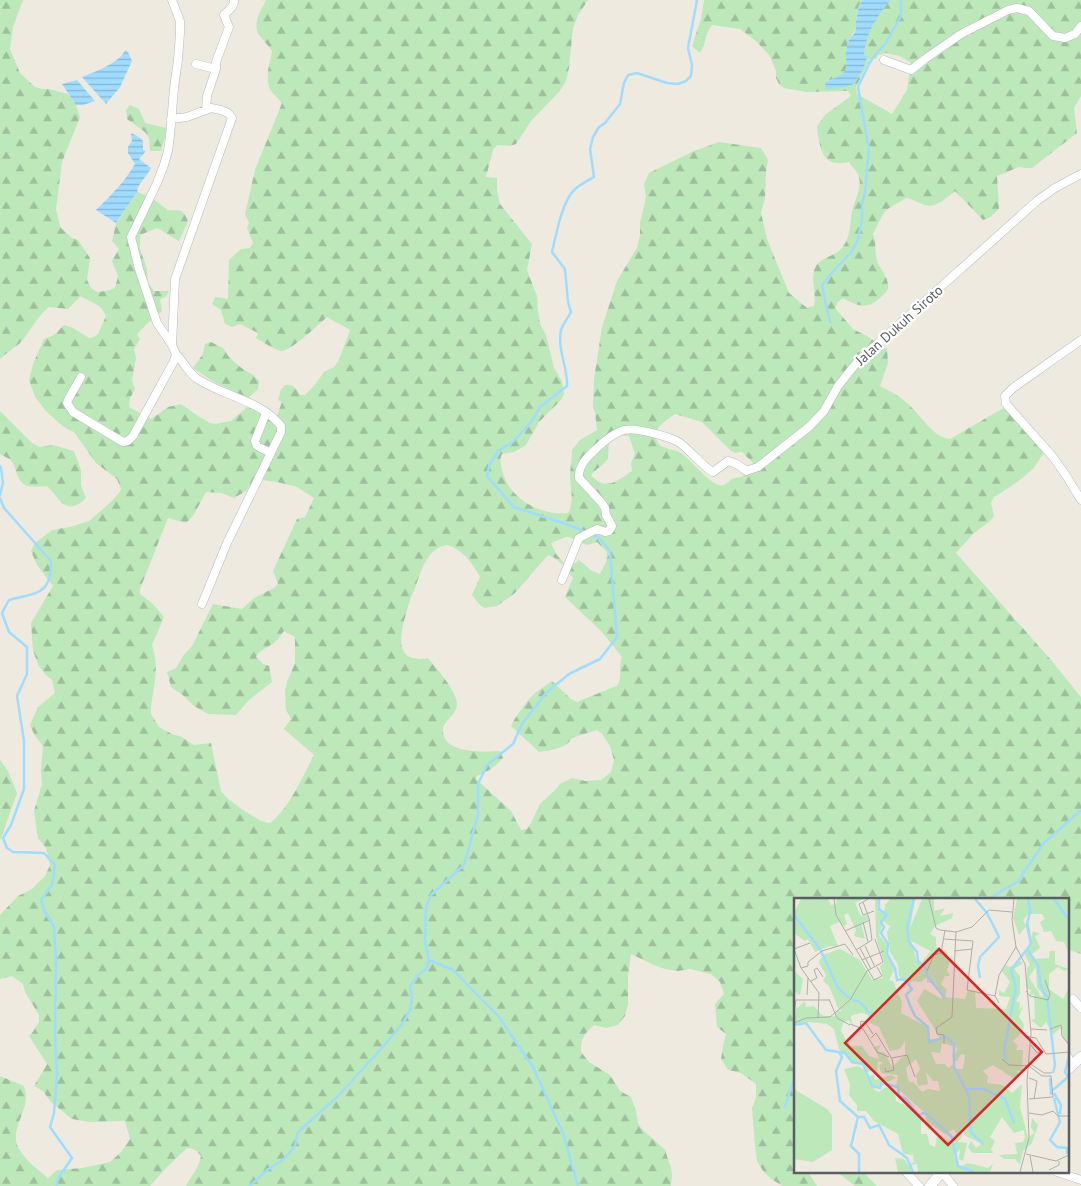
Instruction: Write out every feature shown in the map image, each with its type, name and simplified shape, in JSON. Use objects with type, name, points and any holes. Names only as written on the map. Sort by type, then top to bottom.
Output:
[{"type":"street","points":[[173,0],[180,21],[170,136],[164,165],[131,237],[139,269],[157,323],[176,354],[195,377],[208,385],[257,407],[281,426],[281,432],[227,543],[202,604]]},
{"type":"street","points":[[206,110],[216,62],[229,28],[224,15],[233,6],[234,0]]},
{"type":"street","points":[[884,60],[911,70],[961,34],[1008,10],[1017,8],[1029,11],[1053,36],[1065,38],[1074,34],[1081,26]]},
{"type":"street","points":[[196,64],[216,69]]},
{"type":"street","points":[[172,119],[187,117],[211,108],[228,113],[232,118],[175,280],[172,345]]},
{"type":"street","name":"Jalan Dukuh Siroto","points":[[562,580],[579,538],[597,529],[605,532],[608,531],[612,526],[605,508],[584,485],[578,474],[580,467],[604,442],[619,432],[628,429],[667,436],[679,443],[713,472],[728,461],[732,461],[746,471],[758,467],[810,426],[824,411],[838,386],[858,361],[1038,200],[1081,174]]},
{"type":"street","points":[[1081,340],[1005,396],[1006,404],[1053,457],[1081,500]]},
{"type":"street","points":[[82,377],[67,403],[74,412],[123,442],[128,441],[138,428],[176,354]]},
{"type":"street","points":[[266,413],[255,441],[257,446],[271,453]]},
{"type":"street","points":[[1073,999],[1081,1008]]},
{"type":"street","points":[[1070,1067],[1081,1057]]},
{"type":"street","points":[[908,1174],[919,1186]]},
{"type":"street","points":[[930,1186],[940,1174]]},
{"type":"street","points":[[944,1174],[953,1186]]},
{"type":"street","points":[[1063,1174],[1081,1180]]},
{"type":"green space","points":[[0,0],[23,0],[13,27],[10,49],[20,73],[35,87],[68,94],[76,105],[80,117],[62,162],[56,209],[61,228],[72,238],[78,240],[90,258],[87,280],[91,288],[97,292],[115,288],[118,276],[112,261],[119,249],[112,241],[116,224],[138,192],[152,198],[168,210],[182,212],[188,221],[179,241],[157,228],[140,235],[140,249],[147,269],[148,282],[154,291],[169,291],[166,297],[160,299],[162,311],[137,335],[140,339],[134,349],[136,358],[132,380],[135,389],[130,398],[129,407],[151,419],[168,407],[181,404],[198,416],[215,424],[231,421],[247,407],[277,416],[282,402],[278,400],[281,389],[285,385],[290,385],[296,388],[300,395],[305,395],[324,372],[334,367],[339,360],[350,330],[327,317],[297,343],[281,351],[256,338],[258,333],[240,324],[232,327],[225,324],[221,310],[212,304],[215,297],[228,299],[229,260],[241,249],[250,248],[253,243],[247,228],[249,223],[245,214],[255,170],[282,103],[271,91],[268,81],[272,51],[259,35],[256,26],[266,0],[588,0],[578,15],[573,28],[566,81],[559,92],[531,121],[516,144],[509,146],[497,145],[493,150],[486,177],[497,178],[500,204],[532,244],[527,270],[537,296],[540,324],[546,335],[554,368],[562,381],[564,394],[561,400],[539,422],[526,445],[514,452],[502,454],[501,465],[512,491],[528,504],[548,512],[568,513],[572,496],[570,478],[572,450],[580,440],[597,430],[593,407],[594,379],[602,327],[617,281],[637,248],[646,197],[644,184],[649,173],[694,151],[719,142],[761,148],[768,160],[765,199],[761,213],[767,239],[789,293],[807,308],[814,306],[813,277],[817,264],[842,248],[849,235],[852,211],[860,183],[858,174],[849,162],[834,163],[828,160],[820,146],[817,126],[826,114],[851,96],[848,91],[807,92],[784,88],[776,78],[776,71],[770,56],[756,41],[740,29],[712,25],[700,53],[692,46],[701,19],[704,0],[863,0],[858,8],[855,28],[847,48],[846,70],[825,82],[854,84],[863,69],[865,44],[870,29],[881,11],[891,0],[1081,0],[1081,96],[1074,108],[1077,133],[1032,168],[1019,167],[997,176],[999,209],[989,218],[983,220],[955,191],[936,204],[927,205],[906,198],[886,210],[873,234],[877,261],[887,280],[887,291],[868,305],[859,305],[843,298],[835,308],[853,329],[887,349],[888,363],[880,386],[907,403],[932,430],[944,438],[950,439],[1012,403],[1045,451],[1033,469],[994,497],[991,503],[994,516],[973,534],[956,553],[1051,660],[1081,697],[1081,954],[1068,949],[1068,898],[794,898],[794,1174],[809,1174],[817,1186],[783,1186],[771,1179],[757,1161],[752,1109],[756,1097],[756,1084],[741,1073],[728,1070],[721,1059],[726,1034],[717,1027],[715,1004],[724,994],[720,982],[711,974],[690,969],[678,971],[665,969],[631,954],[628,976],[628,1004],[625,1016],[618,1025],[606,1028],[594,1025],[582,1040],[581,1052],[589,1062],[610,1075],[620,1091],[631,1097],[641,1128],[665,1150],[671,1168],[671,1186],[186,1186],[197,1168],[201,1156],[195,1150],[187,1148],[150,1186],[0,1186],[0,1076],[24,1086],[25,1104],[17,1128],[16,1141],[24,1156],[48,1178],[57,1170],[82,1168],[110,1162],[121,1152],[130,1139],[125,1121],[89,1122],[72,1119],[51,1102],[43,1091],[34,1086],[47,1064],[29,1036],[39,1022],[39,1015],[25,992],[23,984],[12,976],[0,979],[0,915],[18,896],[32,889],[45,876],[50,865],[46,848],[38,838],[34,811],[42,784],[43,746],[35,736],[30,725],[38,707],[55,693],[52,680],[39,666],[33,651],[31,623],[53,586],[37,565],[31,551],[35,543],[52,530],[89,521],[111,502],[121,489],[117,479],[96,463],[74,432],[60,424],[46,411],[35,397],[29,380],[33,364],[44,339],[54,335],[64,325],[89,338],[94,337],[98,334],[106,316],[104,311],[81,296],[68,309],[49,307],[40,315],[19,344],[0,359]],"holes":[[[886,53],[900,56],[911,63],[907,90],[892,114],[857,94],[856,87],[870,59],[876,59],[878,55]],[[675,414],[702,422],[731,451],[735,453],[742,452],[753,463],[743,476],[733,478],[723,485],[715,483],[681,453],[666,448],[657,441],[657,430]],[[619,435],[629,436],[635,454],[631,463],[632,471],[616,481],[606,484],[601,483],[591,475],[607,460],[609,443]],[[255,479],[297,487],[314,498],[305,517],[297,519],[273,571],[278,584],[254,598],[242,609],[213,604],[192,646],[176,668],[167,672],[171,687],[194,706],[208,714],[236,715],[249,700],[272,682],[269,666],[263,664],[256,657],[258,654],[277,640],[284,631],[295,637],[295,663],[285,691],[286,710],[291,719],[284,729],[314,755],[289,801],[270,823],[261,821],[243,810],[221,791],[211,743],[194,745],[182,737],[159,727],[151,714],[156,670],[152,645],[164,617],[152,603],[140,594],[140,589],[168,518],[186,523],[193,516],[206,492],[221,493],[234,498],[246,491]],[[566,537],[587,545],[597,542],[607,552],[606,562],[600,574],[592,571],[579,560],[575,563],[564,563],[556,554],[551,543]],[[448,545],[467,558],[480,577],[472,595],[484,608],[497,606],[515,593],[548,555],[556,559],[573,578],[565,597],[602,632],[622,657],[620,679],[617,686],[577,702],[571,699],[552,681],[528,700],[514,720],[511,726],[539,752],[561,747],[573,738],[597,730],[610,746],[614,760],[611,772],[601,780],[585,781],[572,778],[560,784],[540,804],[527,829],[521,830],[511,811],[476,779],[477,776],[498,764],[503,758],[500,751],[470,751],[449,744],[445,739],[443,729],[457,708],[454,693],[428,658],[417,659],[410,657],[402,647],[401,639],[404,622],[424,564],[435,550]]]},
{"type":"green space","points":[[130,105],[139,109],[145,123],[166,128],[161,151],[150,151],[149,138],[145,132],[127,119],[126,110]]},
{"type":"green space","points":[[211,342],[223,348],[229,357],[259,381],[258,389],[248,398],[214,382],[193,368],[203,354],[205,344]]},
{"type":"green space","points":[[0,411],[33,444],[40,447],[53,445],[74,451],[81,470],[81,485],[86,498],[79,504],[68,506],[47,486],[27,486],[21,481],[11,460],[0,454]]},
{"type":"green space","points":[[0,760],[8,771],[17,793],[0,841]]},
{"type":"green space","points":[[840,1174],[866,1174],[877,1186],[855,1186]]},
{"type":"water","points":[[863,0],[891,0],[876,19],[869,32],[864,55],[867,57],[863,69],[854,84],[841,88],[826,89],[825,82],[836,78],[845,70],[849,40],[855,32],[859,7]]},
{"type":"water","points":[[125,50],[132,61],[120,87],[106,104],[82,77],[112,63]]},
{"type":"water","points":[[77,80],[95,101],[76,105],[62,84]]},
{"type":"water","points":[[131,133],[143,141],[143,150],[146,151],[139,159],[151,168],[137,189],[138,192],[116,223],[96,210],[122,183],[135,164],[128,153],[128,147],[132,141]]},
{"type":"waterway","points":[[587,533],[572,526],[514,507],[487,476],[489,466],[498,451],[514,441],[532,421],[540,407],[567,386],[560,337],[561,330],[571,312],[568,302],[565,269],[552,252],[566,202],[578,186],[594,177],[590,149],[593,137],[599,127],[605,123],[620,104],[624,83],[628,75],[637,73],[667,83],[678,84],[686,81],[691,76],[692,65],[688,48],[697,0]]},
{"type":"waterway","points":[[830,322],[822,286],[852,251],[858,239],[862,219],[869,150],[858,87],[869,64],[886,43],[901,16],[901,0]]},
{"type":"waterway","points":[[0,466],[3,483],[0,495]]},
{"type":"waterway","points":[[0,498],[4,508],[51,561],[48,581],[45,587],[35,593],[9,600],[2,613],[9,632],[27,647],[27,674],[17,696],[24,741],[24,789],[11,825],[3,838],[7,848],[13,852],[44,853],[55,865],[52,885],[41,900],[45,912],[54,927],[56,958],[55,1039],[57,1074],[54,1113],[50,1127],[72,1158],[57,1180],[57,1186]]},
{"type":"waterway","points":[[250,1186],[267,1170],[284,1159],[295,1146],[298,1132],[337,1097],[403,1023],[410,1010],[412,998],[410,986],[418,975],[427,968],[429,960],[425,942],[426,908],[431,895],[464,865],[478,815],[478,784],[487,765],[513,744],[522,724],[546,693],[569,674],[600,659],[617,637],[610,551],[599,538],[592,535]]},
{"type":"waterway","points":[[992,898],[1017,882],[1044,843],[1081,811]]},
{"type":"waterway","points":[[429,960],[453,970],[499,1017],[533,1067],[563,1133],[578,1186]]},
{"type":"waterway","points":[[785,1107],[794,1081]]}]
